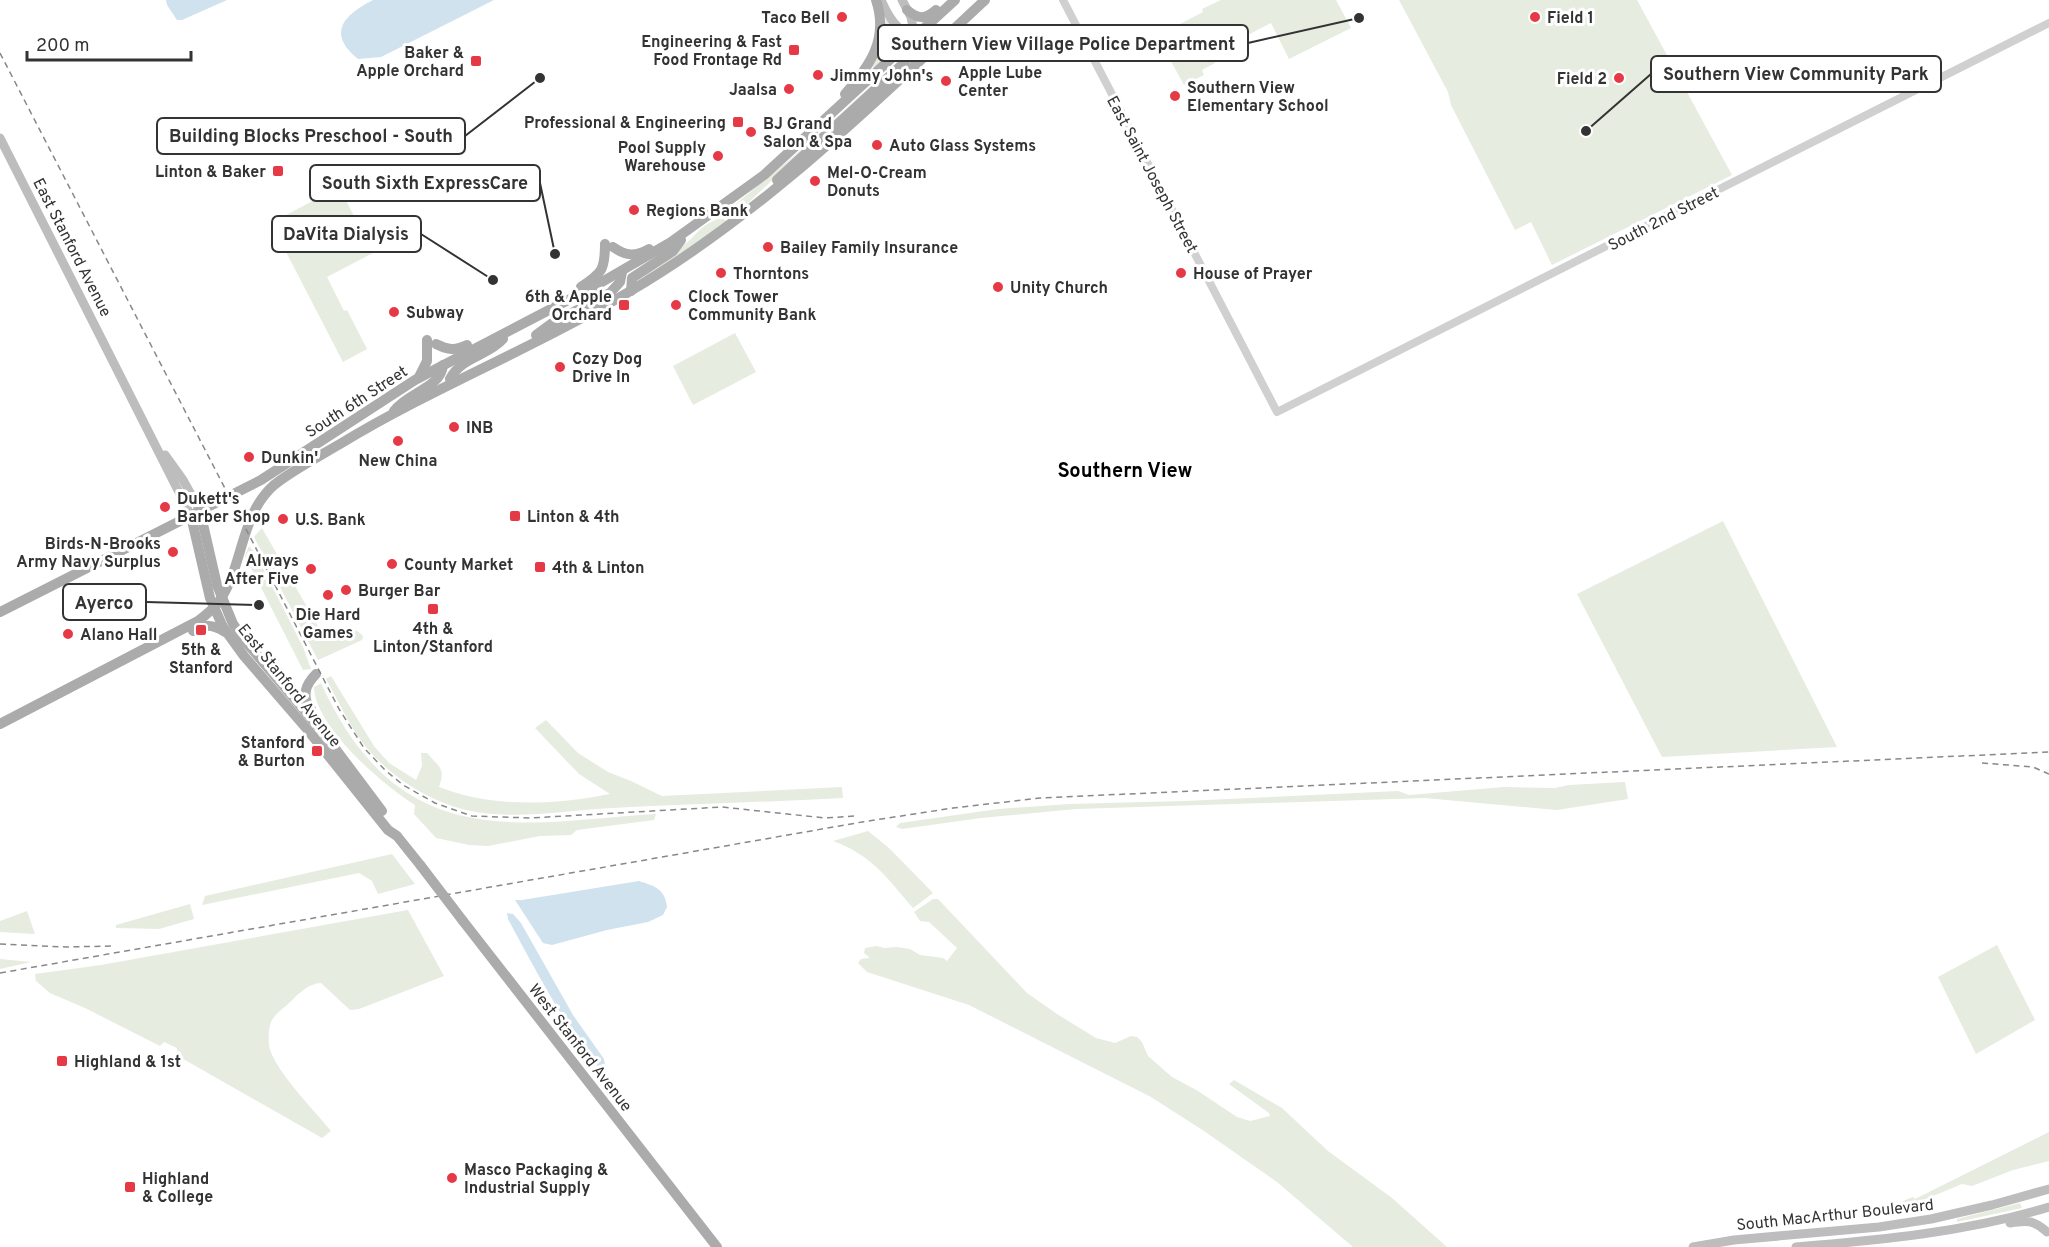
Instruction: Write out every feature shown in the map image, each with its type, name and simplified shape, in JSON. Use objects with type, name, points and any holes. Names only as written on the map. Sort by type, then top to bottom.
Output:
[{"type":"main road","points":[[816,129],[873,58],[880,27],[876,0]]},
{"type":"main road","points":[[881,0],[894,25],[906,34],[915,38],[932,40],[946,37]]},
{"type":"main road","points":[[904,5],[917,18],[926,18],[948,0]]},
{"type":"main road","points":[[816,129],[955,0]]},
{"type":"main road","points":[[764,200],[985,0]]},
{"type":"main road","points":[[970,14],[983,9],[992,0]]},
{"type":"main road","points":[[764,200],[779,178],[903,64],[911,54],[915,38],[913,24],[904,5]]},
{"type":"main road","name":"South 6th Street","points":[[0,612],[261,480],[415,381],[622,272],[724,206],[764,175],[816,129]]},
{"type":"main road","name":"East Stanford Avenue","points":[[0,138],[151,435],[196,514],[228,634],[388,830],[397,836],[421,866]]},
{"type":"main road","name":"South 6th Street","points":[[218,603],[234,570],[248,525],[259,502],[275,484],[390,416],[631,291],[688,255],[764,200]]},
{"type":"main road","points":[[562,304],[603,269],[609,245],[627,255],[635,256],[672,235],[685,233]]},
{"type":"main road","points":[[631,291],[632,278],[673,251],[685,233]]},
{"type":"main road","points":[[515,352],[551,324],[610,293],[620,282],[622,272]]},
{"type":"main road","points":[[415,381],[426,364],[432,342],[457,350],[514,321],[533,318]]},
{"type":"main road","points":[[450,379],[460,366],[501,342],[508,331]]},
{"type":"main road","points":[[390,416],[399,403],[437,380],[443,365]]},
{"type":"main road","points":[[0,724],[198,621],[218,603]]},
{"type":"main road","name":"East Stanford Avenue","points":[[218,603],[245,641],[336,749],[394,826],[397,836]]},
{"type":"main road","points":[[178,632],[194,631],[207,625],[216,626],[228,634]]},
{"type":"main road","points":[[316,674],[307,684],[305,700],[335,739],[336,749]]},
{"type":"main road","name":"West Stanford Avenue","points":[[421,866],[717,1247]]},
{"type":"main road","name":"South MacArthur Boulevard","points":[[1693,1247],[1734,1240],[1879,1227],[1932,1219],[2049,1189]]},
{"type":"main road","name":"South MacArthur Boulevard","points":[[1796,1247],[1898,1238],[1994,1221],[2048,1205]]},
{"type":"main road","points":[[1898,1238],[1925,1240],[2025,1220],[2034,1222],[2047,1232]]},
{"type":"street","name":"East Saint Joseph Street","points":[[1063,0],[1277,412]]},
{"type":"street","name":"South 2nd Street","points":[[1277,412],[2049,23]]},
{"type":"shaded area","points":[[1221,0],[1336,0],[1351,28],[1289,59],[1271,23],[1211,54],[1215,63],[1202,70],[1204,75],[1184,85],[1157,36]]},
{"type":"shaded area","points":[[1399,0],[1637,0],[1732,175],[1552,265],[1531,222],[1515,230],[1451,105],[1448,92]]},
{"type":"shaded area","points":[[886,19],[904,41],[874,68],[871,65],[882,21]]},
{"type":"shaded area","points":[[905,55],[736,214],[733,208],[738,202],[794,156]]},
{"type":"shaded area","points":[[339,187],[373,253],[327,277],[367,349],[343,362],[271,223]]},
{"type":"shaded area","points":[[719,219],[727,222],[646,277],[642,273],[682,247],[708,224]]},
{"type":"shaded area","points":[[735,333],[756,372],[693,405],[673,366]]},
{"type":"shaded area","points":[[1723,521],[1837,747],[1662,757],[1577,594]]},
{"type":"shaded area","points":[[262,528],[323,635],[349,628],[363,636],[362,640],[318,660],[254,537]]},
{"type":"shaded area","points":[[249,546],[255,553],[303,647],[311,669],[303,670],[245,556]]},
{"type":"shaded area","points":[[331,676],[374,746],[389,763],[416,780],[422,766],[421,753],[427,753],[441,772],[439,787],[459,794],[502,801],[546,802],[610,794],[579,774],[535,728],[546,720],[578,753],[608,772],[662,796],[842,787],[843,798],[612,808],[523,815],[475,812],[438,801],[420,792],[374,756],[352,727],[326,679]]},
{"type":"shaded area","points":[[321,683],[348,732],[364,754],[382,773],[425,803],[450,813],[501,821],[568,821],[656,814],[654,820],[577,830],[571,835],[540,836],[488,846],[469,845],[436,838],[414,814],[415,805],[369,769],[338,737],[317,703],[314,687]]},
{"type":"shaded area","points":[[1625,782],[1628,799],[1557,810],[1425,798],[1076,809],[981,818],[902,829],[896,827],[900,823],[998,809],[1069,804],[1398,791],[1409,795],[1504,787],[1555,788]]},
{"type":"shaded area","points":[[868,831],[889,848],[933,893],[913,908],[869,860],[833,841]]},
{"type":"shaded area","points":[[392,854],[415,884],[378,894],[372,881],[359,873],[202,905],[205,896]]},
{"type":"shaded area","points":[[933,899],[938,899],[1027,993],[1057,1014],[1096,1038],[1115,1043],[1131,1036],[1137,1037],[1142,1042],[1148,1056],[1172,1077],[1237,1117],[1250,1121],[1270,1116],[1229,1084],[1234,1080],[1282,1108],[1328,1151],[1392,1198],[1447,1247],[1353,1247],[1277,1182],[1151,1097],[969,1005],[867,972],[858,963],[861,959],[870,958],[864,953],[865,948],[877,946],[910,949],[920,955],[943,958],[947,961],[957,948],[929,922],[920,921],[914,912]]},
{"type":"shaded area","points":[[190,904],[194,919],[159,929],[116,928],[116,925]]},
{"type":"shaded area","points":[[408,910],[444,976],[359,1009],[350,1010],[321,983],[316,984],[298,994],[271,1022],[270,1050],[289,1081],[331,1131],[322,1138],[178,1056],[177,1048],[164,1042],[160,1046],[50,993],[36,981],[35,974],[101,965]]},
{"type":"shaded area","points":[[27,911],[35,934],[0,932],[0,921]]},
{"type":"shaded area","points":[[1997,945],[2035,1020],[1976,1054],[1938,977]]},
{"type":"shaded area","points":[[0,959],[31,962],[0,969]]},
{"type":"shaded area","points":[[2049,1132],[2049,1161],[2013,1170],[1972,1186],[1962,1184],[1921,1201],[1893,1208],[1893,1205],[1913,1197],[1915,1199]]},
{"type":"shaded area","points":[[2020,1203],[2022,1208],[1957,1222],[1957,1219]]},
{"type":"water","points":[[166,0],[227,0],[182,20],[177,20]]},
{"type":"water","points":[[373,0],[494,0],[381,57],[358,59],[348,50],[343,41],[341,33],[343,25],[354,12]]},
{"type":"water","points":[[639,881],[654,887],[664,896],[667,907],[663,915],[648,922],[552,945],[543,943],[515,900],[522,900]]},
{"type":"water","points":[[507,913],[513,914],[521,923],[573,1015],[604,1059],[606,1072],[584,1049],[554,1003],[508,919]]},
{"type":"railway","points":[[0,53],[339,709],[364,748],[385,770],[403,785],[435,803],[472,816],[530,818],[722,807],[825,818],[855,816]]},
{"type":"railway","points":[[0,973],[862,822],[1040,798],[2049,752]]},
{"type":"railway","points":[[1982,763],[2033,767],[2049,774]]},
{"type":"railway","points":[[0,944],[66,947],[113,946]]},
{"type":"place","name":"Taco Bell","points":[[842,17]]},
{"type":"place","name":"Field 1","points":[[1535,17]]},
{"type":"place","name":"Southern View Village Police Department","points":[[1359,18]]},
{"type":"place","name":"Engineering & Fast Food Frontage Rd","points":[[794,50]]},
{"type":"place","name":"Baker & Apple Orchard","points":[[476,61]]},
{"type":"place","name":"Jimmy John's","points":[[818,75]]},
{"type":"place","name":"Building Blocks Preschool - South","points":[[540,78]]},
{"type":"place","name":"Field 2","points":[[1619,78]]},
{"type":"place","name":"Apple Lube Center","points":[[946,81]]},
{"type":"place","name":"Jaalsa","points":[[789,89]]},
{"type":"place","name":"Southern View Elementary School","points":[[1175,96]]},
{"type":"place","name":"Professional & Engineering","points":[[738,122]]},
{"type":"place","name":"Southern View Community Park","points":[[1586,131]]},
{"type":"place","name":"BJ Grand Salon & Spa","points":[[751,132]]},
{"type":"place","name":"Auto Glass Systems","points":[[877,145]]},
{"type":"place","name":"Pool Supply Warehouse","points":[[718,156]]},
{"type":"place","name":"Linton & Baker","points":[[278,171]]},
{"type":"place","name":"Mel-O-Cream Donuts","points":[[815,181]]},
{"type":"place","name":"Regions Bank","points":[[634,210]]},
{"type":"place","name":"Bailey Family Insurance","points":[[768,247]]},
{"type":"place","name":"South Sixth ExpressCare","points":[[555,254]]},
{"type":"place","name":"Thorntons","points":[[721,273]]},
{"type":"place","name":"House of Prayer","points":[[1181,273]]},
{"type":"place","name":"DaVita Dialysis","points":[[493,280]]},
{"type":"place","name":"Unity Church","points":[[998,287]]},
{"type":"place","name":"6th & Apple Orchard","points":[[624,305]]},
{"type":"place","name":"Clock Tower Community Bank","points":[[676,305]]},
{"type":"place","name":"Subway","points":[[394,312]]},
{"type":"place","name":"Cozy Dog Drive In","points":[[560,367]]},
{"type":"place","name":"INB","points":[[454,427]]},
{"type":"place","name":"New China","points":[[398,441]]},
{"type":"place","name":"Dunkin'","points":[[249,457]]},
{"type":"place","name":"Dukett's Barber Shop","points":[[165,507]]},
{"type":"place","name":"Linton & 4th","points":[[515,516]]},
{"type":"place","name":"U.S. Bank","points":[[283,519]]},
{"type":"place","name":"Birds-N-Brooks Army Navy Surplus","points":[[173,552]]},
{"type":"place","name":"County Market","points":[[392,564]]},
{"type":"place","name":"4th & Linton","points":[[540,567]]},
{"type":"place","name":"Always After Five","points":[[311,569]]},
{"type":"place","name":"Burger Bar","points":[[346,590]]},
{"type":"place","name":"Die Hard Games","points":[[328,595]]},
{"type":"place","name":"Ayerco","points":[[259,605]]},
{"type":"place","name":"4th & Linton/Stanford","points":[[433,609]]},
{"type":"place","name":"5th & Stanford","points":[[201,630]]},
{"type":"place","name":"Alano Hall","points":[[68,634]]},
{"type":"place","name":"Stanford & Burton","points":[[317,751]]},
{"type":"place","name":"Highland & 1st","points":[[62,1061]]},
{"type":"place","name":"Masco Packaging & Industrial Supply","points":[[452,1178]]},
{"type":"place","name":"Highland & College","points":[[130,1187]]},
{"type":"district","name":"Southern View","points":[[1125,470]]}]
